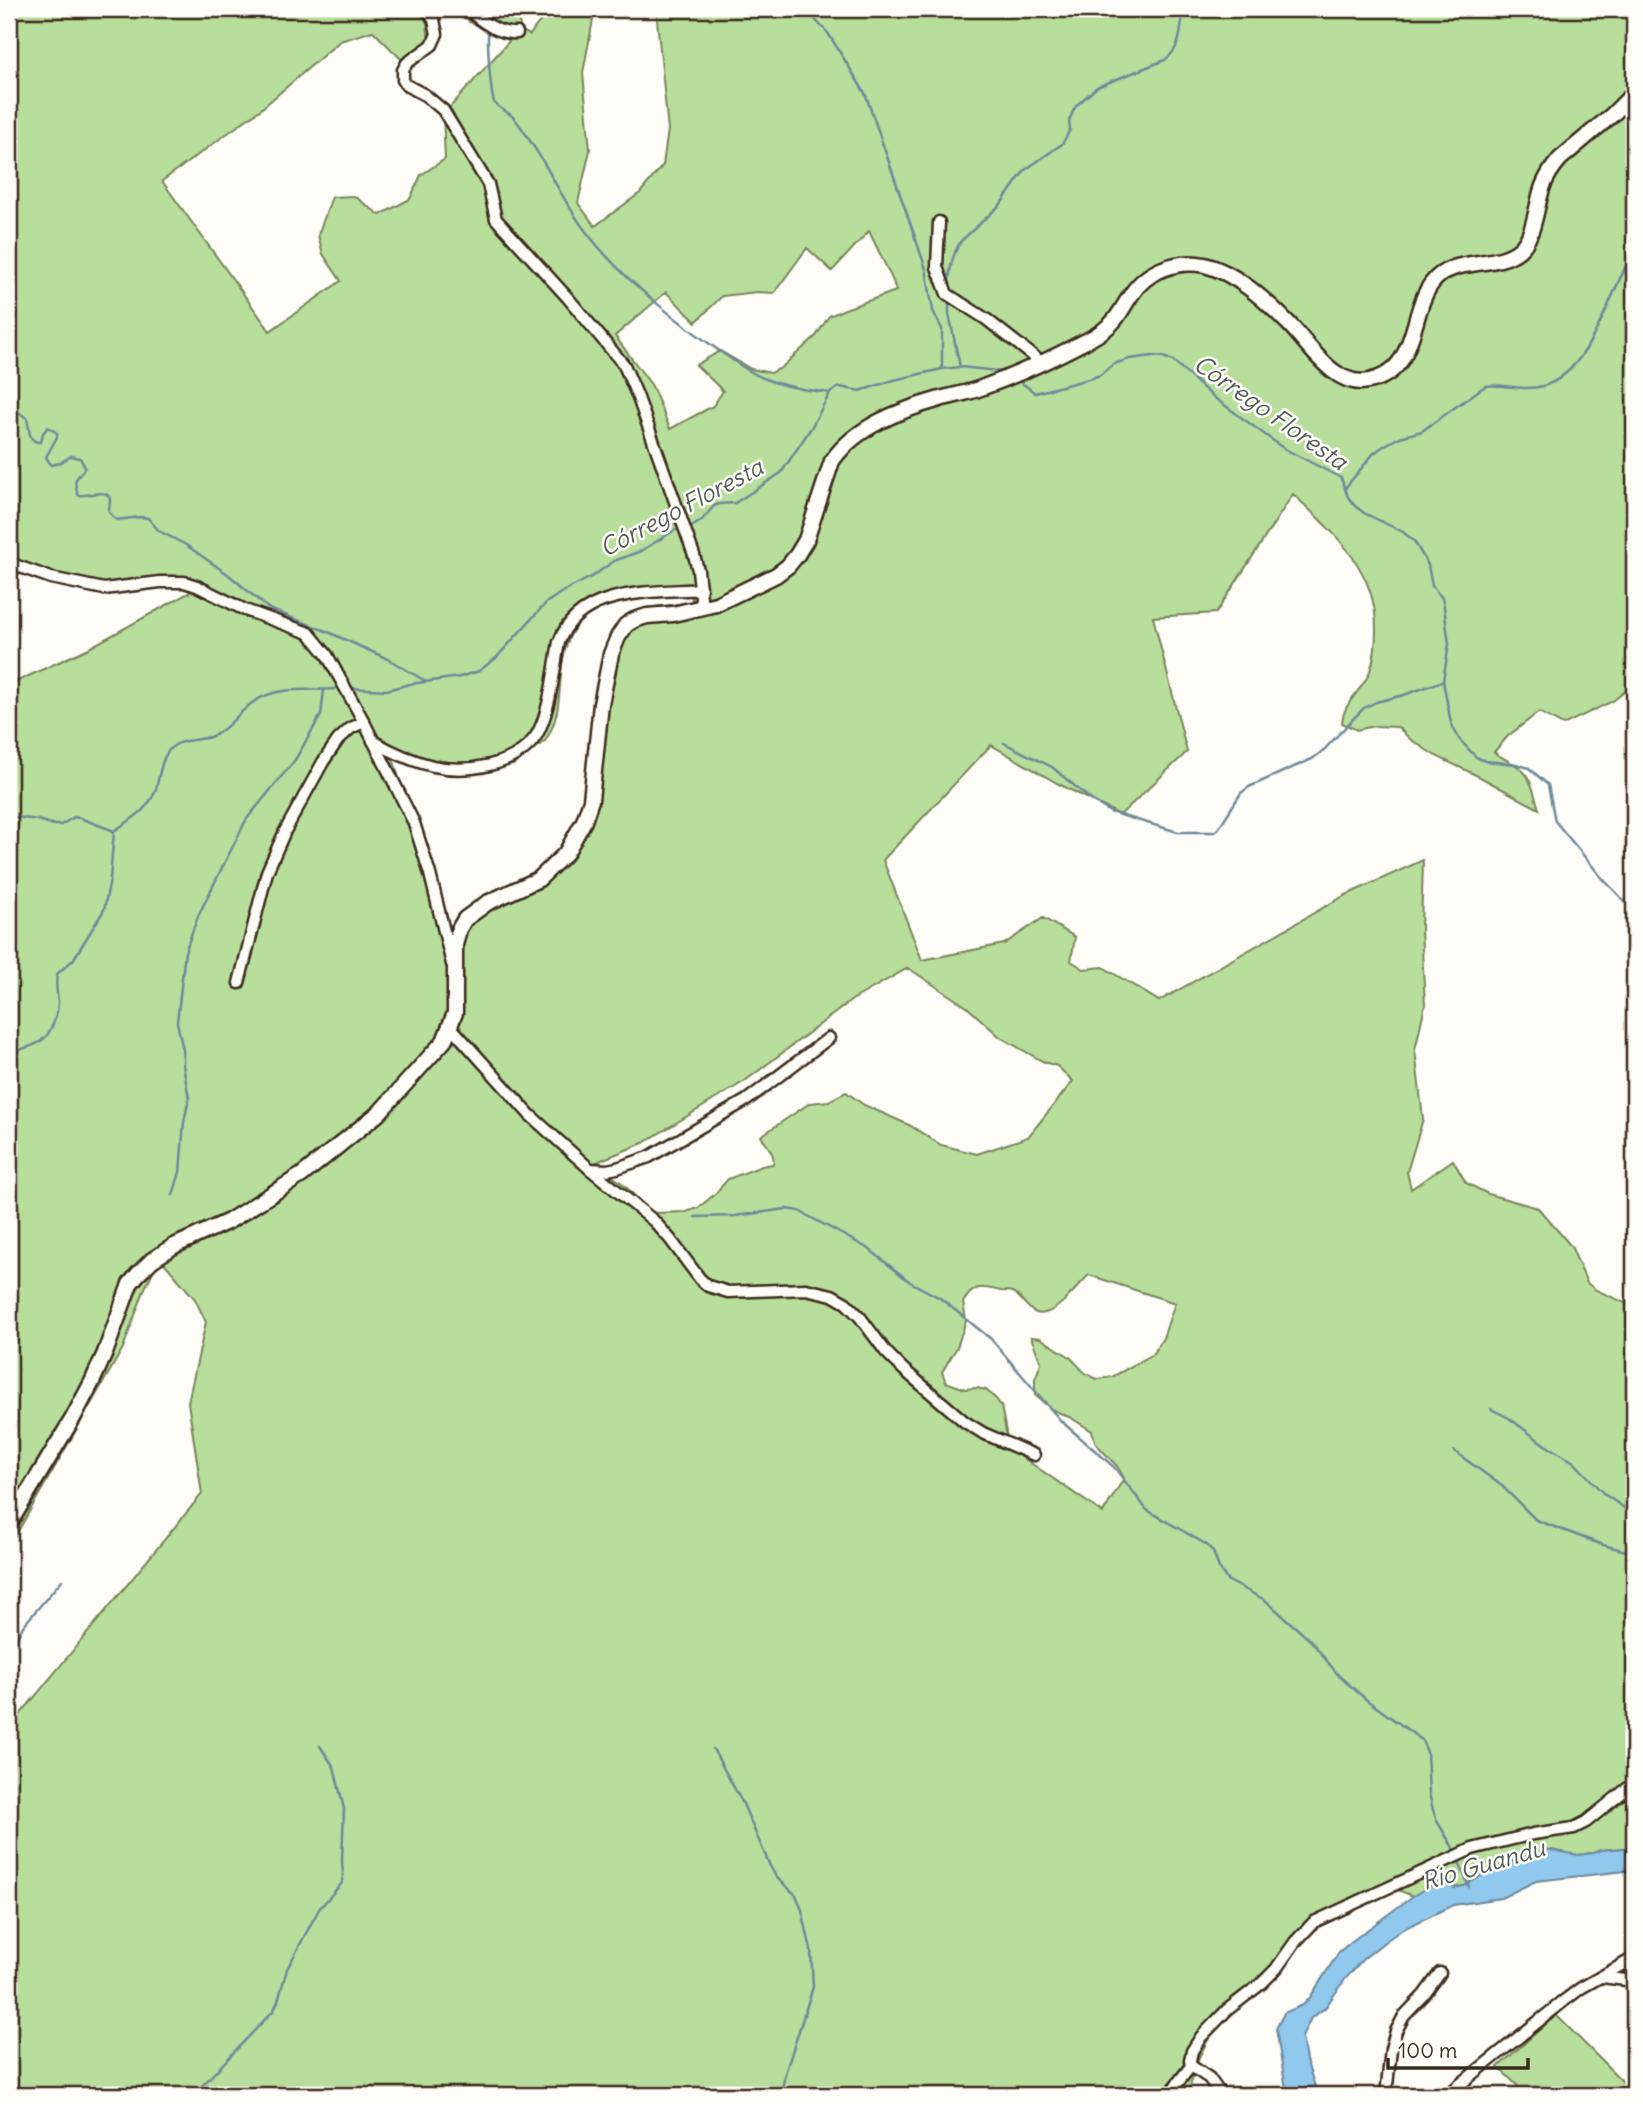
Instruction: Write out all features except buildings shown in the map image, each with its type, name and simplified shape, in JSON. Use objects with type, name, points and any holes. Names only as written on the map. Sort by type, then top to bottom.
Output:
[{"type":"main road","points":[[9,1524],[92,1382],[131,1284],[138,1274],[152,1260],[174,1246],[216,1228],[302,1175],[379,1113],[444,1041],[451,1027],[457,1000],[455,945],[465,919],[487,903],[539,879],[559,860],[576,837],[591,800],[601,704],[611,654],[626,625],[634,620],[716,604],[759,584],[788,566],[806,540],[832,461],[839,450],[860,431],[918,406],[967,393],[1014,375],[1081,344],[1116,319],[1137,286],[1148,276],[1167,267],[1194,264],[1226,274],[1249,288],[1289,323],[1338,375],[1359,382],[1369,382],[1382,376],[1399,363],[1408,347],[1422,303],[1432,282],[1461,265],[1498,259],[1524,245],[1532,228],[1543,186],[1553,167],[1634,93]]},
{"type":"street","points":[[427,9],[437,27],[436,40],[407,62],[403,70],[403,80],[406,85],[425,95],[443,110],[488,184],[496,219],[624,365],[698,570],[702,607]]},
{"type":"street","points":[[468,9],[498,29],[517,33]]},
{"type":"street","points":[[939,222],[937,267],[947,294],[986,318],[1041,362]]},
{"type":"street","points":[[9,563],[51,578],[104,589],[175,581],[189,583],[245,610],[309,633],[327,655],[414,823],[430,874],[455,975]]},
{"type":"street","points":[[373,741],[412,760],[442,768],[478,767],[507,759],[528,746],[540,728],[547,709],[559,642],[562,632],[571,620],[607,600],[627,594],[701,589]]},
{"type":"street","points":[[239,983],[263,885],[285,831],[338,740],[364,722]]},
{"type":"street","points":[[451,1027],[530,1115],[654,1221],[708,1286],[728,1292],[806,1289],[832,1295],[846,1303],[860,1317],[886,1352],[903,1369],[965,1422],[1034,1455]]},
{"type":"street","points":[[590,1169],[617,1168],[649,1157],[747,1100],[829,1038]]},
{"type":"street","points":[[1173,2095],[1175,2085],[1191,2066],[1191,2055],[1196,2044],[1219,2017],[1276,1969],[1310,1925],[1472,1849],[1533,1834],[1574,1828],[1586,1822],[1634,1783]]},
{"type":"street","points":[[1447,2095],[1565,2000],[1634,1958]]},
{"type":"street","points":[[1386,2095],[1391,2049],[1396,2031],[1404,2016],[1440,1973]]},
{"type":"street","points":[[1601,1976],[1634,1981]]},
{"type":"street","points":[[1191,2066],[1209,2078],[1220,2095]]},
{"type":"green space","points":[[9,9],[419,9],[427,23],[429,45],[404,62],[373,31],[340,41],[261,109],[162,181],[270,331],[341,281],[323,254],[318,235],[332,197],[354,196],[380,215],[410,199],[421,175],[445,159],[443,115],[511,39],[469,22],[464,9],[516,9],[521,30],[530,35],[544,17],[557,10],[595,9],[583,73],[590,150],[578,203],[595,226],[640,193],[663,165],[668,130],[656,9],[788,9],[790,12],[812,13],[814,9],[1634,9],[1634,684],[1613,701],[1563,725],[1539,712],[1508,736],[1494,752],[1520,768],[1526,775],[1539,809],[1434,755],[1410,739],[1398,727],[1374,726],[1357,730],[1342,723],[1346,709],[1372,666],[1376,638],[1374,607],[1369,587],[1350,553],[1293,494],[1216,613],[1153,617],[1187,752],[1120,815],[991,745],[883,860],[922,960],[1004,944],[1043,918],[1075,937],[1071,961],[1084,969],[1103,967],[1159,1001],[1344,896],[1423,860],[1421,930],[1425,1005],[1415,1050],[1423,1119],[1407,1172],[1411,1189],[1453,1160],[1466,1183],[1488,1194],[1538,1208],[1571,1246],[1587,1283],[1596,1290],[1625,1303],[1634,1300],[1634,1847],[1578,1855],[1545,1849],[1491,1870],[1464,1886],[1454,1888],[1432,1885],[1413,1896],[1390,1887],[1309,1926],[1273,1970],[1229,2011],[1211,2034],[1199,2057],[1186,2095],[9,2095],[9,1728],[202,1494],[188,1402],[206,1322],[195,1299],[161,1259],[145,1288],[123,1348],[9,1547],[9,685],[89,648],[194,590],[180,582],[110,590],[9,564]],"holes":[[[869,231],[896,291],[829,316],[816,336],[781,368],[771,373],[751,369],[720,351],[696,365],[723,391],[713,406],[670,429],[652,386],[615,336],[666,292],[696,322],[722,296],[774,293],[807,248],[832,271]],[[691,591],[692,602],[647,608],[637,612],[627,617],[611,638],[603,655],[581,822],[545,872],[465,913],[448,943],[393,758],[426,768],[513,765],[545,741],[550,733],[558,709],[566,647],[575,627],[588,613],[604,604],[644,595]],[[908,968],[967,1007],[1000,1037],[1044,1062],[1057,1066],[1073,1081],[1028,1137],[977,1154],[941,1145],[909,1125],[864,1105],[846,1092],[829,1101],[810,1103],[761,1136],[772,1153],[773,1164],[728,1179],[698,1208],[686,1212],[652,1213],[622,1183],[594,1163],[643,1143],[745,1081],[852,1000]],[[1089,1275],[1175,1303],[1163,1338],[1152,1355],[1112,1377],[1097,1379],[1085,1373],[1070,1357],[1040,1338],[1031,1337],[1041,1363],[1035,1379],[1035,1395],[1051,1409],[1092,1431],[1096,1444],[1117,1466],[1124,1478],[1103,1513],[1009,1448],[1001,1406],[986,1390],[965,1389],[946,1382],[942,1372],[957,1347],[966,1321],[963,1302],[975,1289],[1012,1292],[1032,1311],[1042,1314],[1059,1306]]]},
{"type":"green space","points":[[1556,2015],[1634,2095],[1527,2095],[1498,2067]]},
{"type":"water","points":[[1634,1847],[1634,1870],[1536,1881],[1501,1898],[1453,1905],[1403,1929],[1387,1940],[1363,1959],[1346,1978],[1325,2008],[1311,2018],[1302,2037],[1306,2060],[1318,2095],[1287,2095],[1276,2029],[1284,2013],[1303,2005],[1309,1999],[1339,1952],[1413,1896],[1442,1882],[1454,1888],[1464,1886],[1491,1870],[1545,1849],[1578,1855]]},
{"type":"waterway","points":[[492,22],[497,9]]},
{"type":"waterway","points":[[805,9],[828,33],[865,93],[926,269],[933,311],[942,329],[942,369]]},
{"type":"waterway","points":[[949,286],[952,263],[961,241],[1000,205],[1025,170],[1062,144],[1070,130],[1069,121],[1078,104],[1097,87],[1165,60],[1171,55],[1180,37],[1183,9]]},
{"type":"waterway","points":[[489,29],[489,65],[494,102],[519,124],[577,220],[598,247],[662,308],[750,372],[779,384],[830,393]]},
{"type":"waterway","points":[[1346,487],[1374,453],[1385,445],[1400,437],[1422,431],[1485,386],[1536,388],[1560,378],[1587,348],[1634,251]]},
{"type":"waterway","points":[[949,302],[960,367]]},
{"type":"waterway","name":"Córrego Floresta","points":[[1018,380],[1035,393],[1089,379],[1100,375],[1114,364],[1129,359],[1163,357],[1173,361],[1212,396],[1283,448],[1341,478],[1348,497],[1355,506],[1403,532],[1414,541],[1428,565],[1432,586],[1442,598],[1444,607],[1449,644],[1443,681],[1451,723],[1459,739],[1476,757],[1529,768],[1548,785],[1555,821],[1603,879],[1634,911]]},
{"type":"waterway","name":"Córrego Floresta","points":[[688,529],[701,521],[714,506],[735,503],[781,473],[830,393],[840,387],[860,391],[894,380],[960,367],[1007,372]]},
{"type":"waterway","name":"Córrego Floresta","points":[[9,409],[12,408],[27,418],[33,440],[41,442],[48,427],[57,433],[46,457],[51,465],[71,456],[80,458],[85,467],[75,481],[78,495],[106,494],[110,500],[109,512],[116,520],[148,518],[159,531],[186,545],[229,575],[269,609],[390,660],[425,681]]},
{"type":"waterway","name":"Córrego Floresta","points":[[350,688],[387,690],[479,671],[496,658],[546,603],[614,561],[641,551],[681,529]]},
{"type":"waterway","points":[[1004,743],[1052,767],[1110,812],[1178,832],[1214,832],[1241,793],[1312,759],[1364,708],[1443,681]]},
{"type":"waterway","points":[[114,831],[140,812],[151,800],[164,758],[173,746],[216,734],[262,697],[282,691],[335,689]]},
{"type":"waterway","points":[[173,1195],[180,1172],[189,1098],[177,1022],[185,952],[198,916],[246,820],[295,760],[321,715],[324,690]]},
{"type":"waterway","points":[[9,816],[54,825],[61,825],[74,817],[114,831]]},
{"type":"waterway","points":[[9,1060],[20,1050],[37,1044],[51,1029],[58,1007],[57,974],[73,960],[104,910],[114,831]]},
{"type":"waterway","name":"Rio Guandu","points":[[695,1217],[735,1216],[786,1209],[799,1211],[869,1249],[910,1282],[940,1298],[991,1339],[1061,1421],[1114,1467],[1147,1510],[1207,1545],[1227,1580],[1265,1600],[1311,1641],[1339,1676],[1422,1740],[1427,1752],[1429,1793],[1433,1810],[1455,1851]]},
{"type":"waterway","points":[[1491,1409],[1509,1418],[1545,1445],[1574,1462],[1604,1494],[1634,1518]]},
{"type":"waterway","points":[[1454,1451],[1502,1486],[1536,1520],[1603,1545],[1634,1553]]},
{"type":"waterway","points":[[9,1655],[23,1626],[62,1580]]},
{"type":"waterway","points":[[189,2095],[199,2089],[274,2010],[287,1969],[319,1909],[342,1883],[344,1809],[334,1767],[320,1746]]},
{"type":"waterway","points":[[713,1749],[743,1804],[776,1877],[796,1895],[811,1950],[813,1987],[785,2074],[781,2095]]},
{"type":"waterway","name":"Rio Guandu","points":[[1460,1864],[1469,1887]]}]
